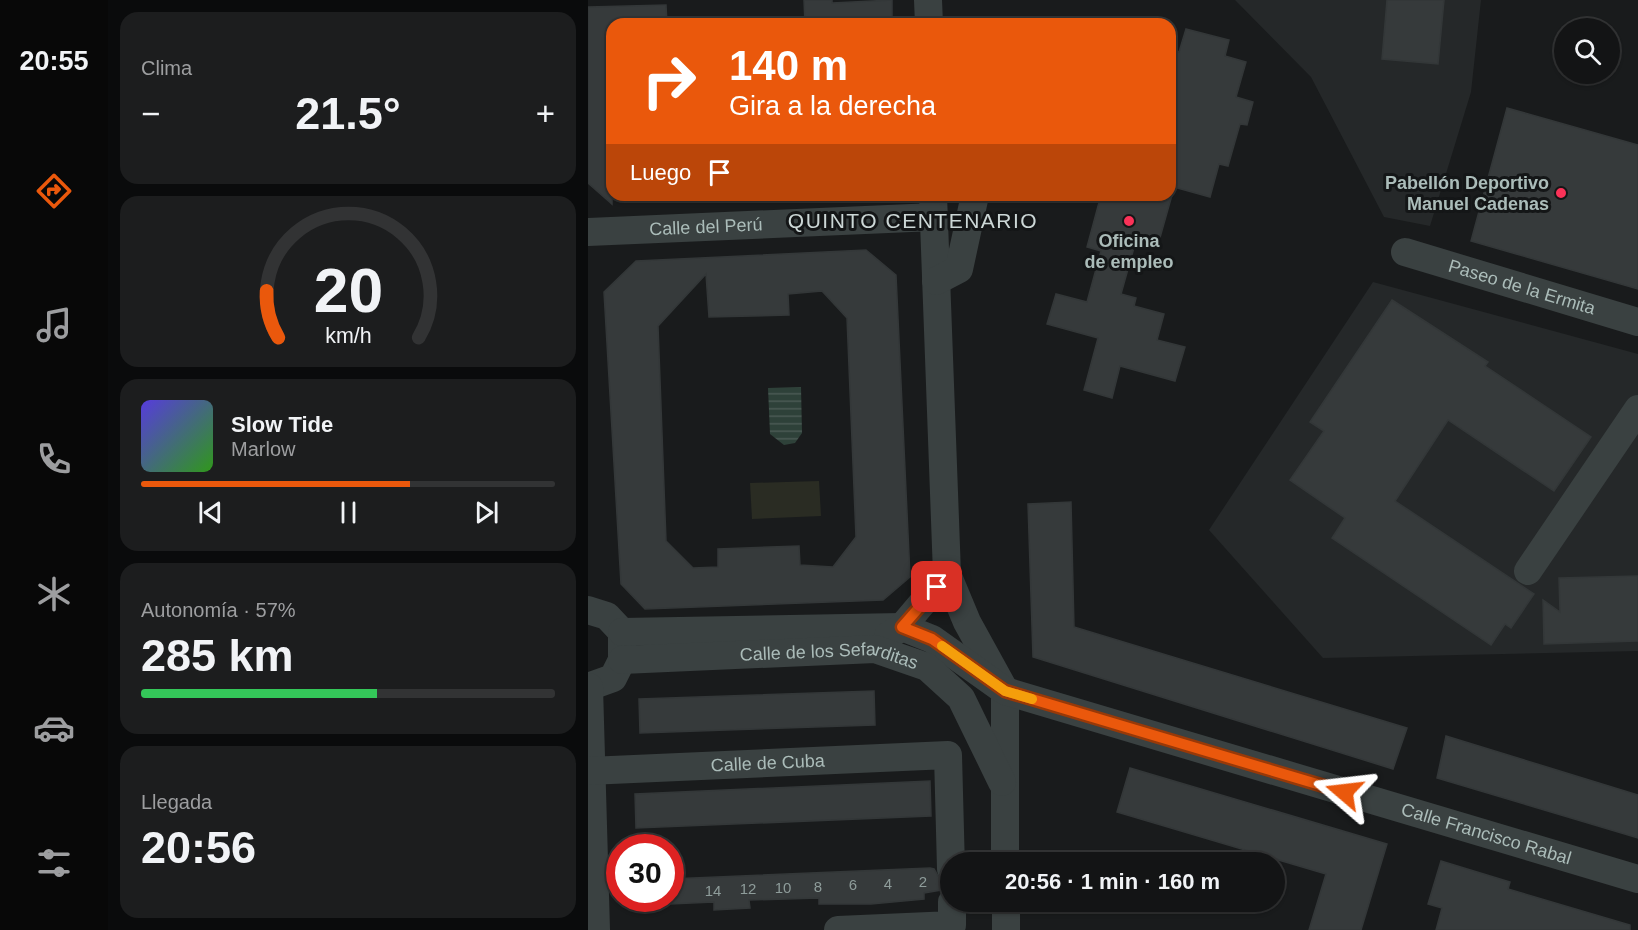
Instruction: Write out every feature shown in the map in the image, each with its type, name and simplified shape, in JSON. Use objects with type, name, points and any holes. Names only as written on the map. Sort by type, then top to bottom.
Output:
[{"type":"street","points":[[928,0],[929,18]]},
{"type":"street","points":[[936,281],[959,269],[974,201]]},
{"type":"street","points":[[934,206],[947,574],[967,622],[1005,691],[1005,852]]},
{"type":"street","name":"Calle del Perú","points":[[588,232],[934,206]]},
{"type":"street","name":"Paseo de la Ermita","points":[[1405,252],[1638,322]]},
{"type":"street","points":[[1528,571],[1638,409]]},
{"type":"street","points":[[866,650],[902,627],[947,574]]},
{"type":"street","points":[[588,610],[607,615],[622,632],[622,660],[613,678],[588,687],[596,930]]},
{"type":"street","name":"Calle de los Sefarditas","points":[[622,632],[902,627]]},
{"type":"street","name":"Calle Francisco Rabal","points":[[902,627],[932,639],[1005,691],[1638,879]]},
{"type":"street","name":"Calle de los Sefarditas","points":[[622,660],[875,649],[927,667],[961,698],[1005,787]]},
{"type":"street","points":[[961,698],[1005,691]]},
{"type":"street","name":"Calle de Cuba","points":[[589,771],[948,755],[951,852]]},
{"type":"street","points":[[1006,912],[1006,930]]},
{"type":"street","points":[[838,930],[952,913]]},
{"type":"shaded area","points":[[1235,0],[1481,0],[1471,92],[1430,226],[1384,217],[1311,77]]},
{"type":"shaded area","points":[[1373,282],[1638,354],[1638,651],[1323,658],[1209,530]]},
{"type":"shaded area","points":[[801,387],[802,433],[795,443],[784,445],[770,434],[768,388]]},
{"type":"shaded area","points":[[819,481],[821,516],[752,519],[750,483]]},
{"type":"building","points":[[804,0],[832,0],[832,3],[892,0],[892,18],[805,18]]},
{"type":"building","points":[[1387,0],[1444,0],[1438,64],[1382,59]]},
{"type":"building","points":[[666,5],[667,18],[606,18],[606,199],[588,183],[588,7]]},
{"type":"building","points":[[1186,29],[1229,40],[1225,56],[1246,62],[1236,97],[1253,102],[1247,125],[1240,124],[1228,166],[1219,164],[1210,197],[1176,188],[1176,51],[1179,52]]},
{"type":"building","name":"Pabellón Deportivo Manuel Cadenas","points":[[1507,108],[1638,145],[1638,289],[1471,241]]},
{"type":"building","points":[[1099,201],[1170,201],[1159,241],[1151,239],[1148,248],[1135,244],[1121,294],[1136,298],[1134,306],[1164,314],[1157,340],[1185,347],[1175,381],[1120,366],[1112,398],[1084,390],[1098,338],[1047,324],[1056,294],[1087,302],[1101,251],[1087,247]]},
{"type":"building","points":[[866,250],[896,275],[910,577],[883,600],[645,609],[621,584],[604,292],[636,261]],"holes":[[[706,274],[709,317],[789,315],[788,294],[822,291],[847,318],[856,537],[833,567],[800,565],[799,546],[718,549],[718,567],[693,568],[666,541],[658,326]]]},
{"type":"building","points":[[1392,300],[1488,362],[1485,366],[1591,437],[1554,491],[1448,420],[1395,501],[1534,594],[1511,628],[1505,624],[1491,645],[1332,538],[1345,518],[1290,480],[1324,431],[1310,422]]},
{"type":"building","points":[[1071,502],[1074,627],[1407,728],[1393,769],[1033,657],[1028,504]]},
{"type":"building","points":[[1638,576],[1638,641],[1544,644],[1543,600],[1560,612],[1559,578]]},
{"type":"building","points":[[874,691],[875,725],[640,733],[639,699]]},
{"type":"building","points":[[1446,736],[1638,795],[1638,838],[1437,778]]},
{"type":"building","points":[[1130,768],[1387,844],[1361,930],[1309,930],[1326,874],[1285,862],[1285,852],[1252,852],[1117,812]]},
{"type":"building","points":[[930,781],[931,816],[636,828],[635,794]]},
{"type":"building","points":[[1441,861],[1510,882],[1508,889],[1630,925],[1630,930],[1436,930],[1442,908],[1428,904]]},
{"type":"building","points":[[930,868],[934,869],[940,879],[940,890],[924,893],[924,899],[871,904],[819,904],[819,898],[749,900],[750,908],[714,910],[714,902],[684,903],[684,878]]},
{"type":"slow traffic","points":[[942,646],[1005,691],[1032,699]]},
{"type":"place","name":"Pabellón Deportivo Manuel Cadenas","points":[[1561,193]]},
{"type":"place","name":"Oficina de empleo","points":[[1129,221]]},
{"type":"district","name":"QUINTO CENTENARIO","points":[[913,220]]},
{"type":"route","points":[[937,587],[902,627],[932,639],[1005,691],[1344,792]]}]
